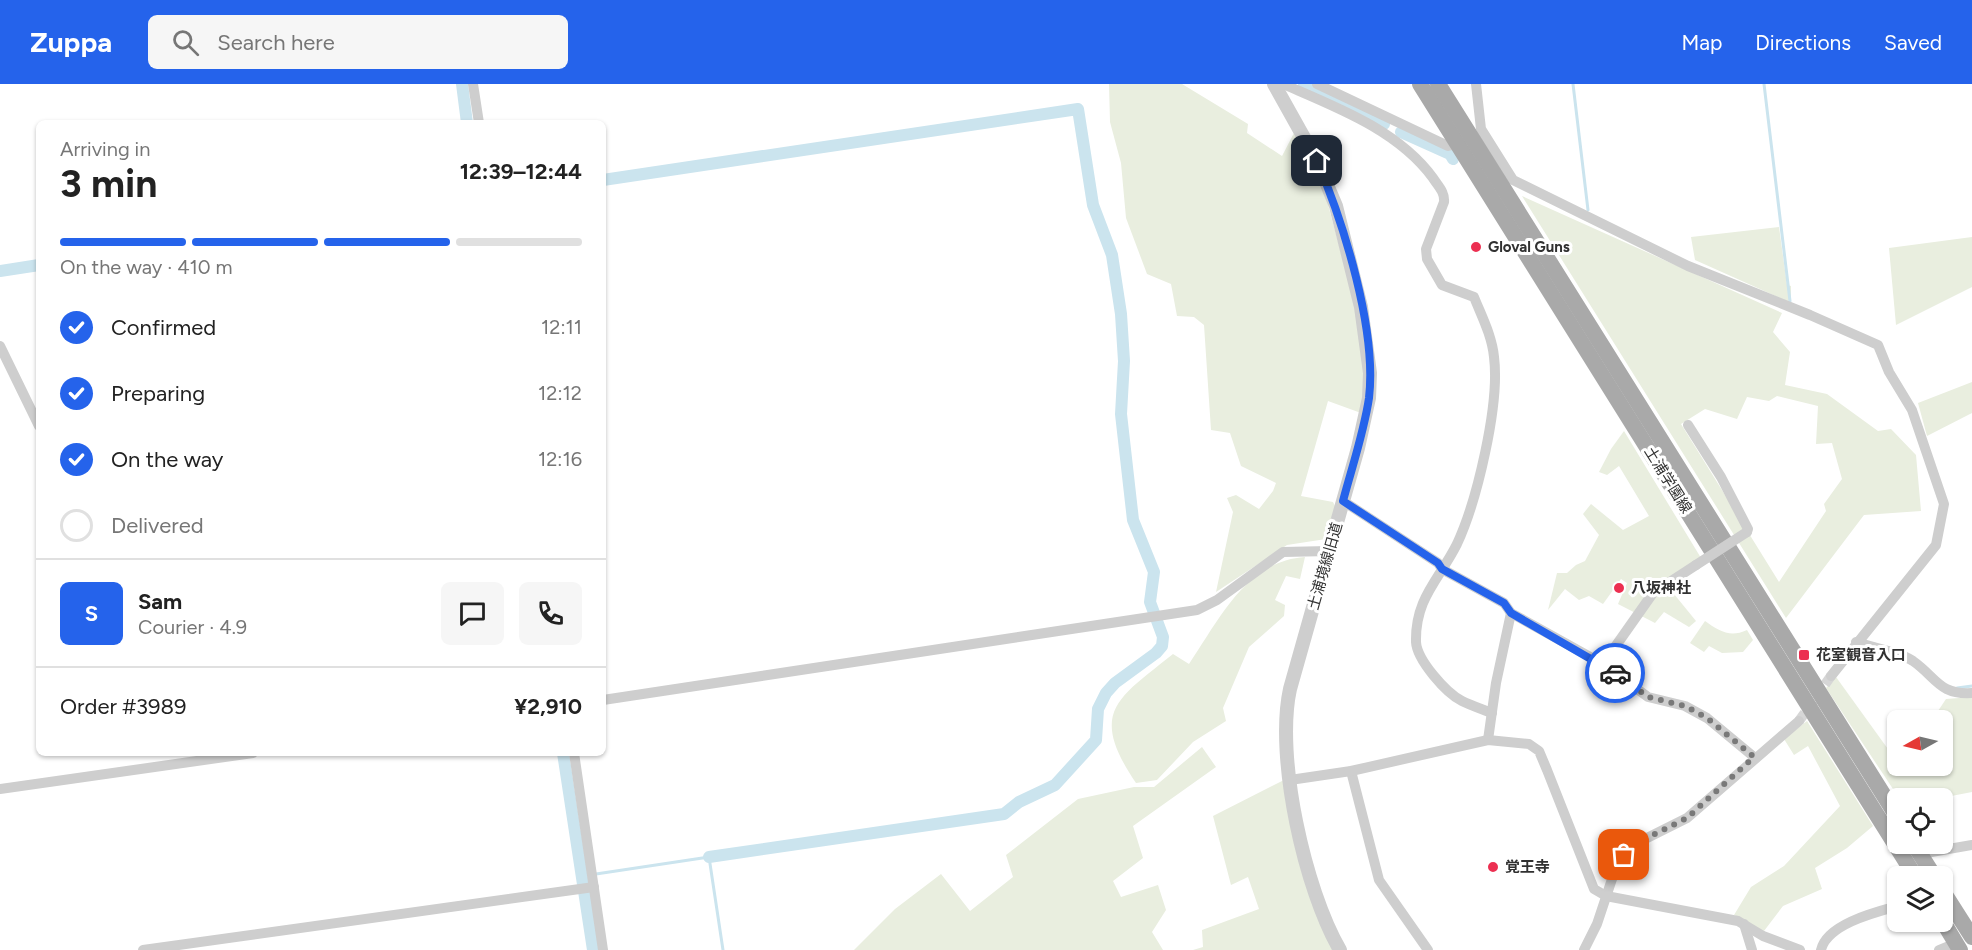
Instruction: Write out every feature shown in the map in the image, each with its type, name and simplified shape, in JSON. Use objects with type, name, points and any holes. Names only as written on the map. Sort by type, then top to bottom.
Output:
[{"type":"main road","name":"土浦学園線","points":[[1420,84],[1470,137]]},
{"type":"main road","name":"土浦学園線","points":[[1438,84],[1779,643],[1909,866]]},
{"type":"main road","name":"土浦学園線","points":[[1779,643],[1887,802]]},
{"type":"main road","points":[[1953,918],[1963,943]]},
{"type":"street","points":[[473,84],[479,120]]},
{"type":"street","name":"土浦境線旧道","points":[[1274,84],[1317,161],[1336,206],[1367,340],[1370,373],[1369,398],[1343,501],[1286,705],[1285,734],[1290,780],[1306,864],[1323,917],[1340,950]]},
{"type":"street","points":[[1283,84],[1389,135],[1424,167],[1444,195],[1444,202],[1426,249],[1427,259],[1442,285],[1474,297],[1486,326],[1494,358],[1489,428],[1476,488],[1457,543],[1422,600],[1416,643],[1421,662],[1460,700],[1492,713]]},
{"type":"street","points":[[1317,84],[1448,146],[1470,137]]},
{"type":"street","points":[[1476,84],[1470,137],[1500,185],[1878,345],[1889,372],[1912,410],[1944,504],[1936,545],[1831,676]]},
{"type":"street","points":[[1389,135],[1396,121]]},
{"type":"street","points":[[0,346],[36,420]]},
{"type":"street","points":[[1603,664],[1653,593],[1747,532],[1748,529],[1721,477],[1688,425]]},
{"type":"street","points":[[1343,501],[1438,563],[1442,569],[1504,603],[1511,613],[1603,664],[1648,697],[1685,706],[1707,718],[1754,757]]},
{"type":"street","points":[[606,700],[1197,610],[1217,600],[1283,552],[1329,551]]},
{"type":"street","points":[[1488,740],[1511,613]]},
{"type":"street","points":[[1856,642],[1912,660],[1941,687],[1956,694],[1972,693]]},
{"type":"street","points":[[1584,950],[1624,855],[1639,842],[1687,818],[1754,757],[1798,721]]},
{"type":"street","points":[[1290,780],[1351,771],[1488,740],[1530,744],[1539,752],[1594,889],[1606,896],[1743,924],[1763,936],[1800,950]]},
{"type":"street","points":[[0,789],[233,756]]},
{"type":"street","points":[[574,756],[603,950]]},
{"type":"street","points":[[1351,771],[1379,880],[1428,950]]},
{"type":"street","points":[[1953,846],[1972,845]]},
{"type":"street","points":[[143,950],[592,880]]},
{"type":"street","points":[[1821,950],[1825,941],[1855,918],[1887,909]]},
{"type":"street","points":[[1743,924],[1752,950]]},
{"type":"street","points":[[1939,950],[1963,943]]},
{"type":"shaded area","points":[[1109,84],[1182,84],[1248,124],[1247,133],[1282,156],[1294,133],[1327,201],[1355,305],[1365,375],[1361,413],[1328,401],[1301,496],[1333,502],[1335,506],[1326,539],[1287,545],[1216,592],[1233,512],[1227,498],[1236,495],[1259,509],[1273,491],[1276,483],[1241,466],[1230,433],[1211,430],[1204,325],[1194,317],[1177,316],[1171,284],[1147,274],[1126,218],[1121,163],[1110,122]]},
{"type":"shaded area","points":[[1522,196],[1782,313],[1773,332],[1790,352],[1785,385],[1827,394],[1878,431],[1891,429],[1916,455],[1921,511],[1864,515],[1786,618]],"holes":[[[1777,396],[1818,406],[1816,444],[1832,443],[1842,479],[1824,504],[1826,511],[1779,582],[1681,424],[1705,409],[1737,419],[1747,397],[1769,401]]]},
{"type":"shaded area","points":[[1779,227],[1787,285],[1791,286],[1791,303],[1695,260],[1691,237]]},
{"type":"shaded area","points":[[1972,237],[1972,287],[1896,325],[1889,248]]},
{"type":"shaded area","points":[[1972,382],[1972,413],[1927,436],[1918,403]]},
{"type":"shaded area","points":[[1624,431],[1701,558],[1665,583],[1696,621],[1689,627],[1664,612],[1655,623],[1618,604],[1627,583],[1621,579],[1603,604],[1589,596],[1579,600],[1565,589],[1548,610],[1557,573],[1567,573],[1585,561],[1599,535],[1583,514],[1591,504],[1623,530],[1649,516],[1619,466],[1607,475],[1599,472]]},
{"type":"shaded area","points":[[1305,557],[1300,579],[1286,576],[1275,600],[1285,605],[1284,616],[1249,647],[1223,708],[1226,721],[1193,742],[1157,780],[1136,783],[1114,739],[1112,723],[1116,709],[1124,696],[1173,654],[1189,664],[1223,612],[1250,581],[1266,569],[1284,561]]},
{"type":"shaded area","points":[[1705,621],[1725,632],[1735,633],[1747,630],[1753,640],[1743,652],[1722,653],[1709,646],[1704,652],[1690,643]]},
{"type":"shaded area","points":[[1836,677],[1887,748],[1887,776],[1953,776],[1953,710],[1939,710],[1946,699],[1972,697],[1972,792],[1953,796],[1953,788],[1892,788],[1826,688]]},
{"type":"shaded area","points":[[1807,721],[1873,826],[1847,848],[1815,868],[1822,889],[1783,906],[1764,931],[1734,915],[1751,887],[1784,866],[1840,806],[1808,746],[1794,755],[1784,739]]},
{"type":"shaded area","points":[[1202,747],[1216,767],[1133,826],[1143,858],[1113,881],[1121,897],[1158,885],[1166,910],[1152,932],[1163,950],[854,950],[895,909],[941,874],[970,911],[1013,877],[1006,855],[1078,799],[1134,787],[1154,787]]},
{"type":"shaded area","points":[[1284,780],[1308,888],[1334,950],[1193,950],[1203,947],[1202,930],[1259,909],[1248,877],[1231,885],[1213,816]]},
{"type":"waterway","points":[[462,84],[467,120]]},
{"type":"waterway","points":[[1304,84],[1384,124]]},
{"type":"waterway","points":[[1573,84],[1588,210]]},
{"type":"waterway","points":[[1764,84],[1790,301]]},
{"type":"waterway","points":[[606,180],[1078,109],[1093,205],[1112,255],[1121,314],[1124,361],[1121,414],[1133,520],[1154,572],[1150,602],[1163,637],[1162,646],[1156,653],[1115,683],[1106,693],[1098,709],[1096,740],[1055,785],[1019,802],[1004,814],[709,857]]},
{"type":"waterway","points":[[1401,132],[1450,154],[1453,159]]},
{"type":"waterway","points":[[0,271],[36,265]]},
{"type":"waterway","points":[[1957,688],[1972,686]]},
{"type":"waterway","points":[[563,756],[593,950]]},
{"type":"waterway","points":[[596,874],[709,857],[723,950]]},
{"type":"tunnel","points":[[1799,721],[1831,676]]},
{"type":"way so far","points":[[1615,673],[1648,697],[1685,706],[1707,718],[1754,757],[1687,818],[1639,842],[1624,855]]},
{"type":"place","name":"Gloval Guns","points":[[1476,247]]},
{"type":"place","name":"八坂神社","points":[[1619,588]]},
{"type":"place","name":"花室観音入口","points":[[1804,655]]},
{"type":"place","name":"覚王寺","points":[[1493,867]]},
{"type":"route","points":[[1317,161],[1336,206],[1347,249],[1361,307],[1370,373],[1369,398],[1343,501],[1438,563],[1442,569],[1504,603],[1511,613],[1615,673]]}]
